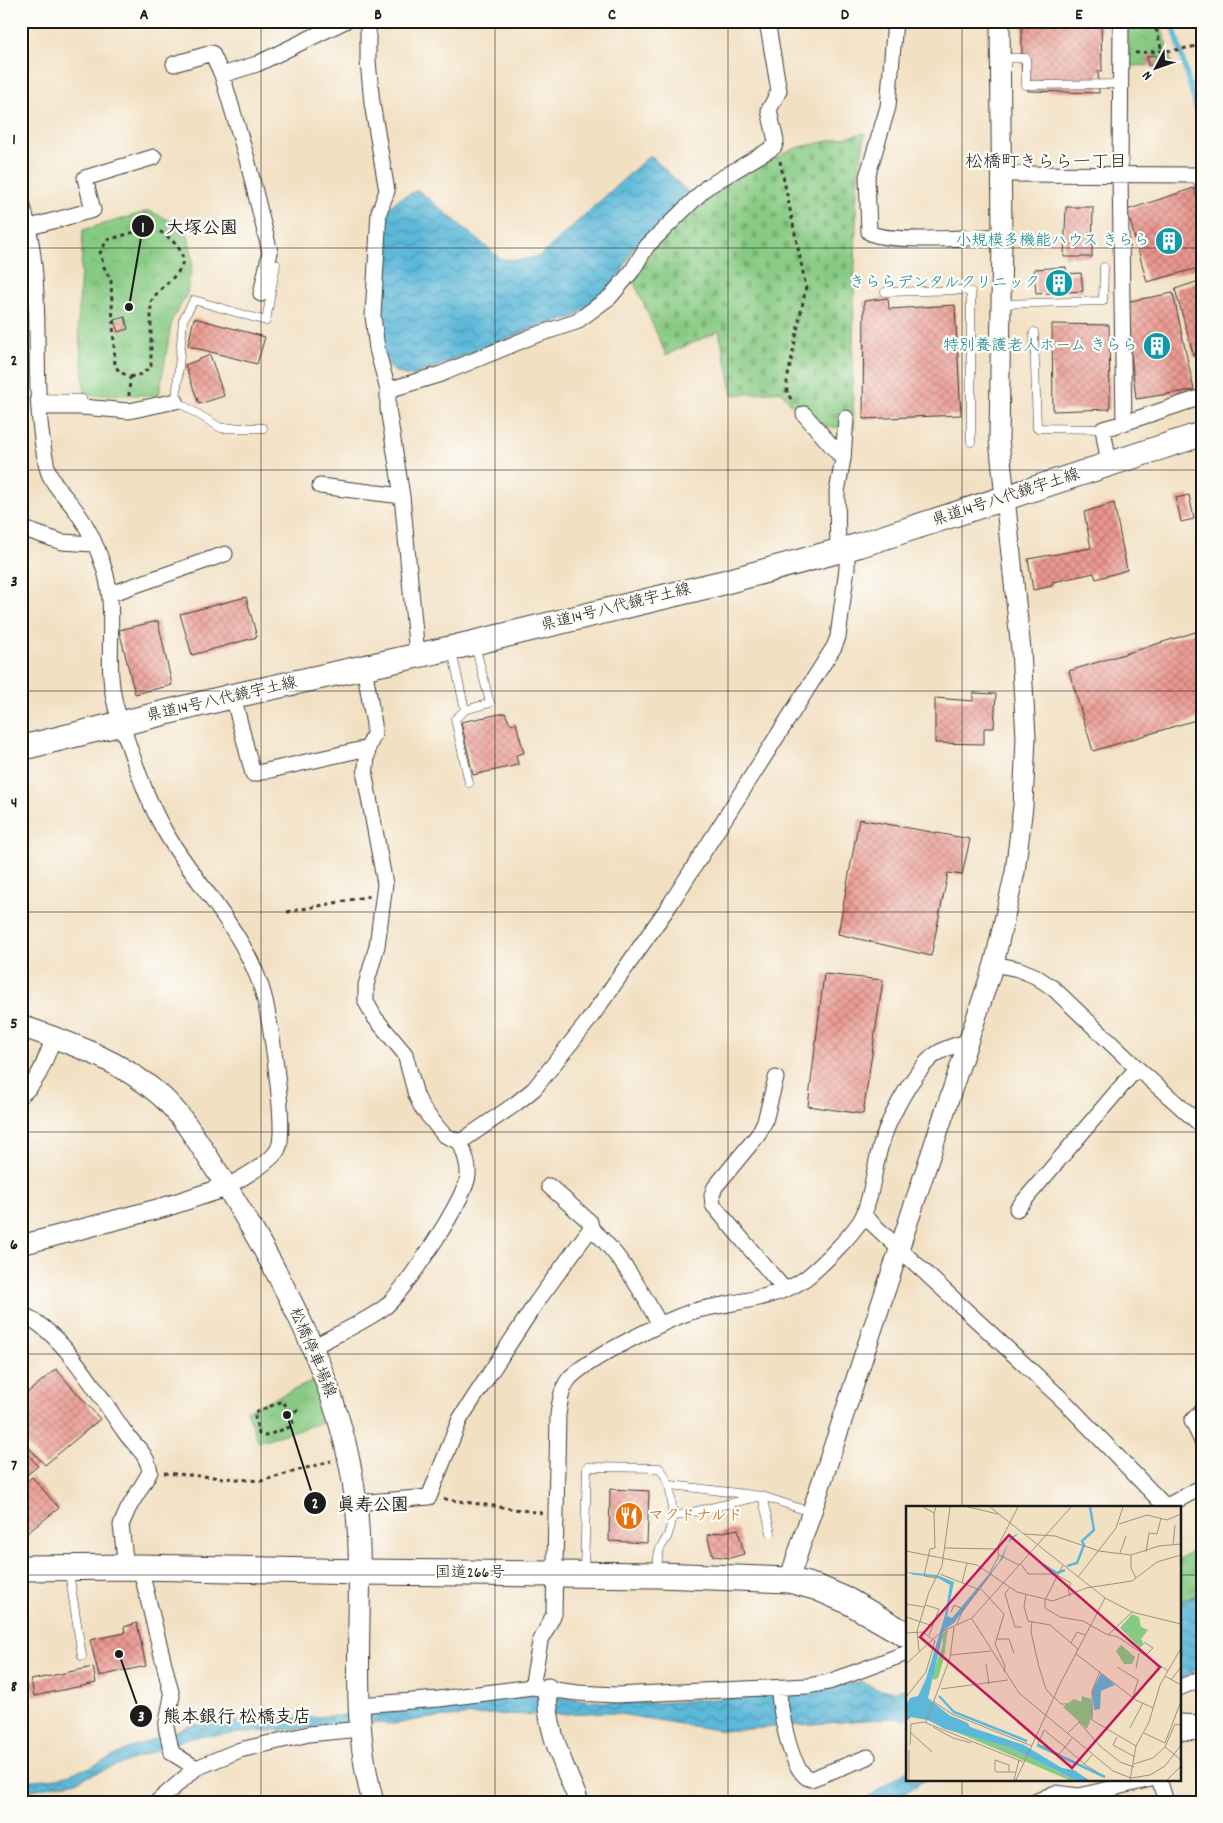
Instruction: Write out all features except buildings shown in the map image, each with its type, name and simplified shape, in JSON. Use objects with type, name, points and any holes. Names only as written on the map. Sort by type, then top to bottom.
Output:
[{"type":"highway","name":"国道266号","points":[[21,1568],[133,1567],[361,1572],[658,1575],[789,1580],[818,1588],[848,1601],[906,1634]]},
{"type":"highway","points":[[1180,1727],[1202,1728]]},
{"type":"main road","name":"県道14号八代鏡宇土線","points":[[21,748],[233,696],[417,654],[475,643],[720,583],[842,550],[1202,434]]},
{"type":"main road","name":"松橋停車場線","points":[[21,1026],[99,1055],[135,1075],[162,1097],[186,1124],[267,1254],[311,1348],[332,1399],[348,1456],[356,1503],[361,1572],[360,1718],[373,1802]]},
{"type":"street","points":[[222,75],[257,64],[345,21]]},
{"type":"street","points":[[368,21],[368,61],[372,103],[387,191],[379,212],[373,316],[377,349],[388,390],[388,409],[402,496],[417,654]]},
{"type":"street","points":[[388,390],[434,376],[533,336],[576,322],[610,297],[632,272],[647,246],[707,187],[774,148],[776,141],[769,110],[779,91],[779,86],[767,21]]},
{"type":"street","points":[[895,21],[888,107],[867,177],[869,232],[873,235],[892,238],[1002,236]]},
{"type":"street","points":[[789,1580],[966,1042],[994,964],[1014,872],[1023,806],[1026,737],[1021,650],[999,440],[1002,236],[1000,21]]},
{"type":"street","points":[[1121,21],[1120,174],[1124,423]]},
{"type":"street","points":[[174,64],[212,52],[222,75],[247,159],[270,252],[261,294]]},
{"type":"street","points":[[30,227],[93,210],[85,178],[154,157]]},
{"type":"street","points":[[1001,174],[1199,175],[1202,184]]},
{"type":"street","points":[[21,200],[30,227],[34,256],[39,402],[49,474],[76,511],[104,566],[110,594],[110,681],[122,724],[161,824],[234,933],[260,982],[267,1009],[281,1117],[279,1149],[272,1157],[226,1187],[164,1207],[21,1245]]},
{"type":"street","points":[[1109,464],[1103,430],[1202,397]]},
{"type":"street","points":[[39,402],[129,411],[176,401]]},
{"type":"street","points":[[804,414],[844,459]]},
{"type":"street","points":[[460,1142],[534,1089],[629,965],[723,824],[834,648],[838,637],[847,568],[842,550],[837,492],[844,459],[846,418]]},
{"type":"street","points":[[320,486],[402,496]]},
{"type":"street","points":[[21,528],[62,542],[94,544]]},
{"type":"street","points":[[110,594],[225,554]]},
{"type":"street","points":[[311,1348],[385,1307],[400,1292],[463,1192],[468,1176],[467,1161],[460,1142],[444,1135],[422,1108],[400,1044],[376,1018],[366,1002],[366,985],[377,946],[385,893],[365,776],[368,748],[374,734],[374,724],[364,667]]},
{"type":"street","points":[[233,696],[253,774],[368,748]]},
{"type":"street","points":[[994,964],[1018,969],[1053,988],[1137,1068],[1202,1126]]},
{"type":"street","points":[[21,1095],[32,1087],[40,1074],[54,1037]]},
{"type":"street","points":[[580,1802],[558,1749],[550,1720],[543,1690],[540,1642],[554,1614],[558,1415],[561,1395],[569,1379],[585,1366],[660,1325],[696,1310],[747,1300],[784,1289],[804,1280],[824,1264],[864,1216],[880,1146],[890,1121],[919,1072],[933,1057],[949,1047],[966,1042]]},
{"type":"street","points":[[1017,1209],[1137,1068]]},
{"type":"street","points":[[776,1078],[765,1121],[758,1135],[716,1186],[712,1195],[713,1205],[784,1289]]},
{"type":"street","points":[[550,1186],[590,1222],[591,1228],[620,1258],[660,1325]]},
{"type":"street","points":[[864,1216],[1066,1403],[1164,1506]]},
{"type":"street","points":[[356,1503],[430,1497],[460,1419],[536,1303],[591,1228]]},
{"type":"street","points":[[21,1314],[38,1323],[67,1351],[129,1438],[148,1459],[150,1472],[128,1509],[121,1525],[172,1696],[166,1727],[172,1752],[196,1768]]},
{"type":"street","points":[[1202,1412],[1192,1421],[1202,1441]]},
{"type":"street","points":[[1167,1506],[1202,1488]]},
{"type":"street","points":[[157,1802],[196,1768],[240,1750],[439,1699],[543,1690],[616,1695],[778,1691],[829,1682],[906,1653]]},
{"type":"street","points":[[1180,1688],[1202,1678]]},
{"type":"street","points":[[778,1691],[786,1733],[796,1764],[806,1777],[811,1779],[868,1757]]},
{"type":"street","points":[[1035,1802],[1055,1794],[1062,1793],[1070,1799],[1147,1780]]},
{"type":"street","points":[[1159,1780],[1166,1802]]},
{"type":"lane","points":[[1001,58],[1026,58],[1026,85],[1122,84]]},
{"type":"lane","points":[[263,428],[221,428],[176,401],[183,320],[194,300],[266,320],[276,264]]},
{"type":"lane","points":[[1001,304],[1104,301],[1104,268]]},
{"type":"lane","points":[[885,292],[963,290],[971,292],[971,442]]},
{"type":"lane","points":[[1034,332],[1037,428],[1103,430]]},
{"type":"lane","points":[[39,402],[82,399]]},
{"type":"lane","points":[[469,783],[455,719],[465,710],[490,703],[475,643]]},
{"type":"lane","points":[[452,648],[465,710]]},
{"type":"lane","points":[[584,1574],[587,1467],[659,1468],[666,1474],[670,1485],[671,1517],[669,1534],[659,1552],[658,1575]]},
{"type":"lane","points":[[670,1485],[762,1496],[811,1512]]},
{"type":"lane","points":[[671,1517],[762,1496]]},
{"type":"lane","points":[[762,1496],[771,1533]]},
{"type":"lane","points":[[69,1568],[82,1656]]},
{"type":"path","points":[[1154,21],[1162,51]]},
{"type":"path","points":[[1198,21],[1202,34]]},
{"type":"path","points":[[1121,54],[1176,50],[1202,45]]},
{"type":"path","points":[[774,148],[779,151],[806,287],[787,381],[787,393],[804,414]]},
{"type":"path","points":[[152,227],[176,242],[182,257],[181,268],[150,302],[151,366],[142,374],[130,376],[120,372],[115,366],[112,281],[100,253],[107,240],[152,227]]},
{"type":"path","points":[[129,400],[130,376]]},
{"type":"path","points":[[287,912],[385,893]]},
{"type":"path","points":[[283,1401],[290,1413],[293,1423],[290,1427],[265,1436],[260,1434],[254,1413],[283,1401]]},
{"type":"path","points":[[290,1413],[298,1410]]},
{"type":"path","points":[[150,1472],[261,1481],[348,1456]]},
{"type":"path","points":[[430,1497],[557,1515]]},
{"type":"green space","points":[[1127,21],[1160,21],[1172,65],[1128,66]]},
{"type":"green space","points":[[865,133],[857,185],[852,380],[854,428],[808,426],[781,391],[733,395],[719,331],[666,355],[634,282],[654,246],[717,187],[796,148]]},
{"type":"green space","points":[[149,211],[171,221],[188,235],[193,260],[187,294],[172,320],[159,395],[85,395],[78,325],[83,230]]},
{"type":"green space","points":[[314,1381],[327,1421],[258,1442],[247,1410]]},
{"type":"green space","points":[[1202,1544],[1202,1592],[1180,1603],[1180,1558]]},
{"type":"water","points":[[650,155],[690,194],[633,248],[623,269],[608,291],[573,318],[536,327],[413,376],[399,373],[392,369],[385,357],[382,339],[380,293],[386,210],[399,199],[418,190],[501,259],[520,260],[540,256]]},
{"type":"water","points":[[1202,1592],[1202,1666],[1180,1679],[1180,1603]]},
{"type":"water","points":[[862,1681],[883,1690],[894,1691],[906,1688],[906,1719],[891,1718],[723,1731],[608,1712],[544,1715],[488,1714],[422,1719],[396,1724],[374,1723],[191,1737],[73,1782],[21,1792],[21,1781],[57,1778],[91,1767],[128,1749],[191,1725],[376,1713],[490,1698],[540,1695],[603,1702],[658,1703],[813,1692]]},
{"type":"water","points":[[906,1771],[906,1780],[928,1780],[923,1781],[891,1802],[861,1802]]},
{"type":"waterway","points":[[1172,21],[1202,129]]},
{"type":"place","name":"小規模多機能ハウス きらら","points":[[1169,241]]},
{"type":"place","name":"きららデンタルクリニック","points":[[1059,283]]},
{"type":"place","name":"大塚公園","points":[[129,307]]},
{"type":"place","name":"特別養護老人ホーム きらら","points":[[1157,346]]},
{"type":"place","name":"眞寿公園","points":[[287,1415]]},
{"type":"place","name":"マクドナルド","points":[[629,1516]]},
{"type":"place","name":"熊本銀行 松橋支店","points":[[119,1654]]},
{"type":"district","name":"松橋町きらら一丁目","points":[[1046,163]]}]
